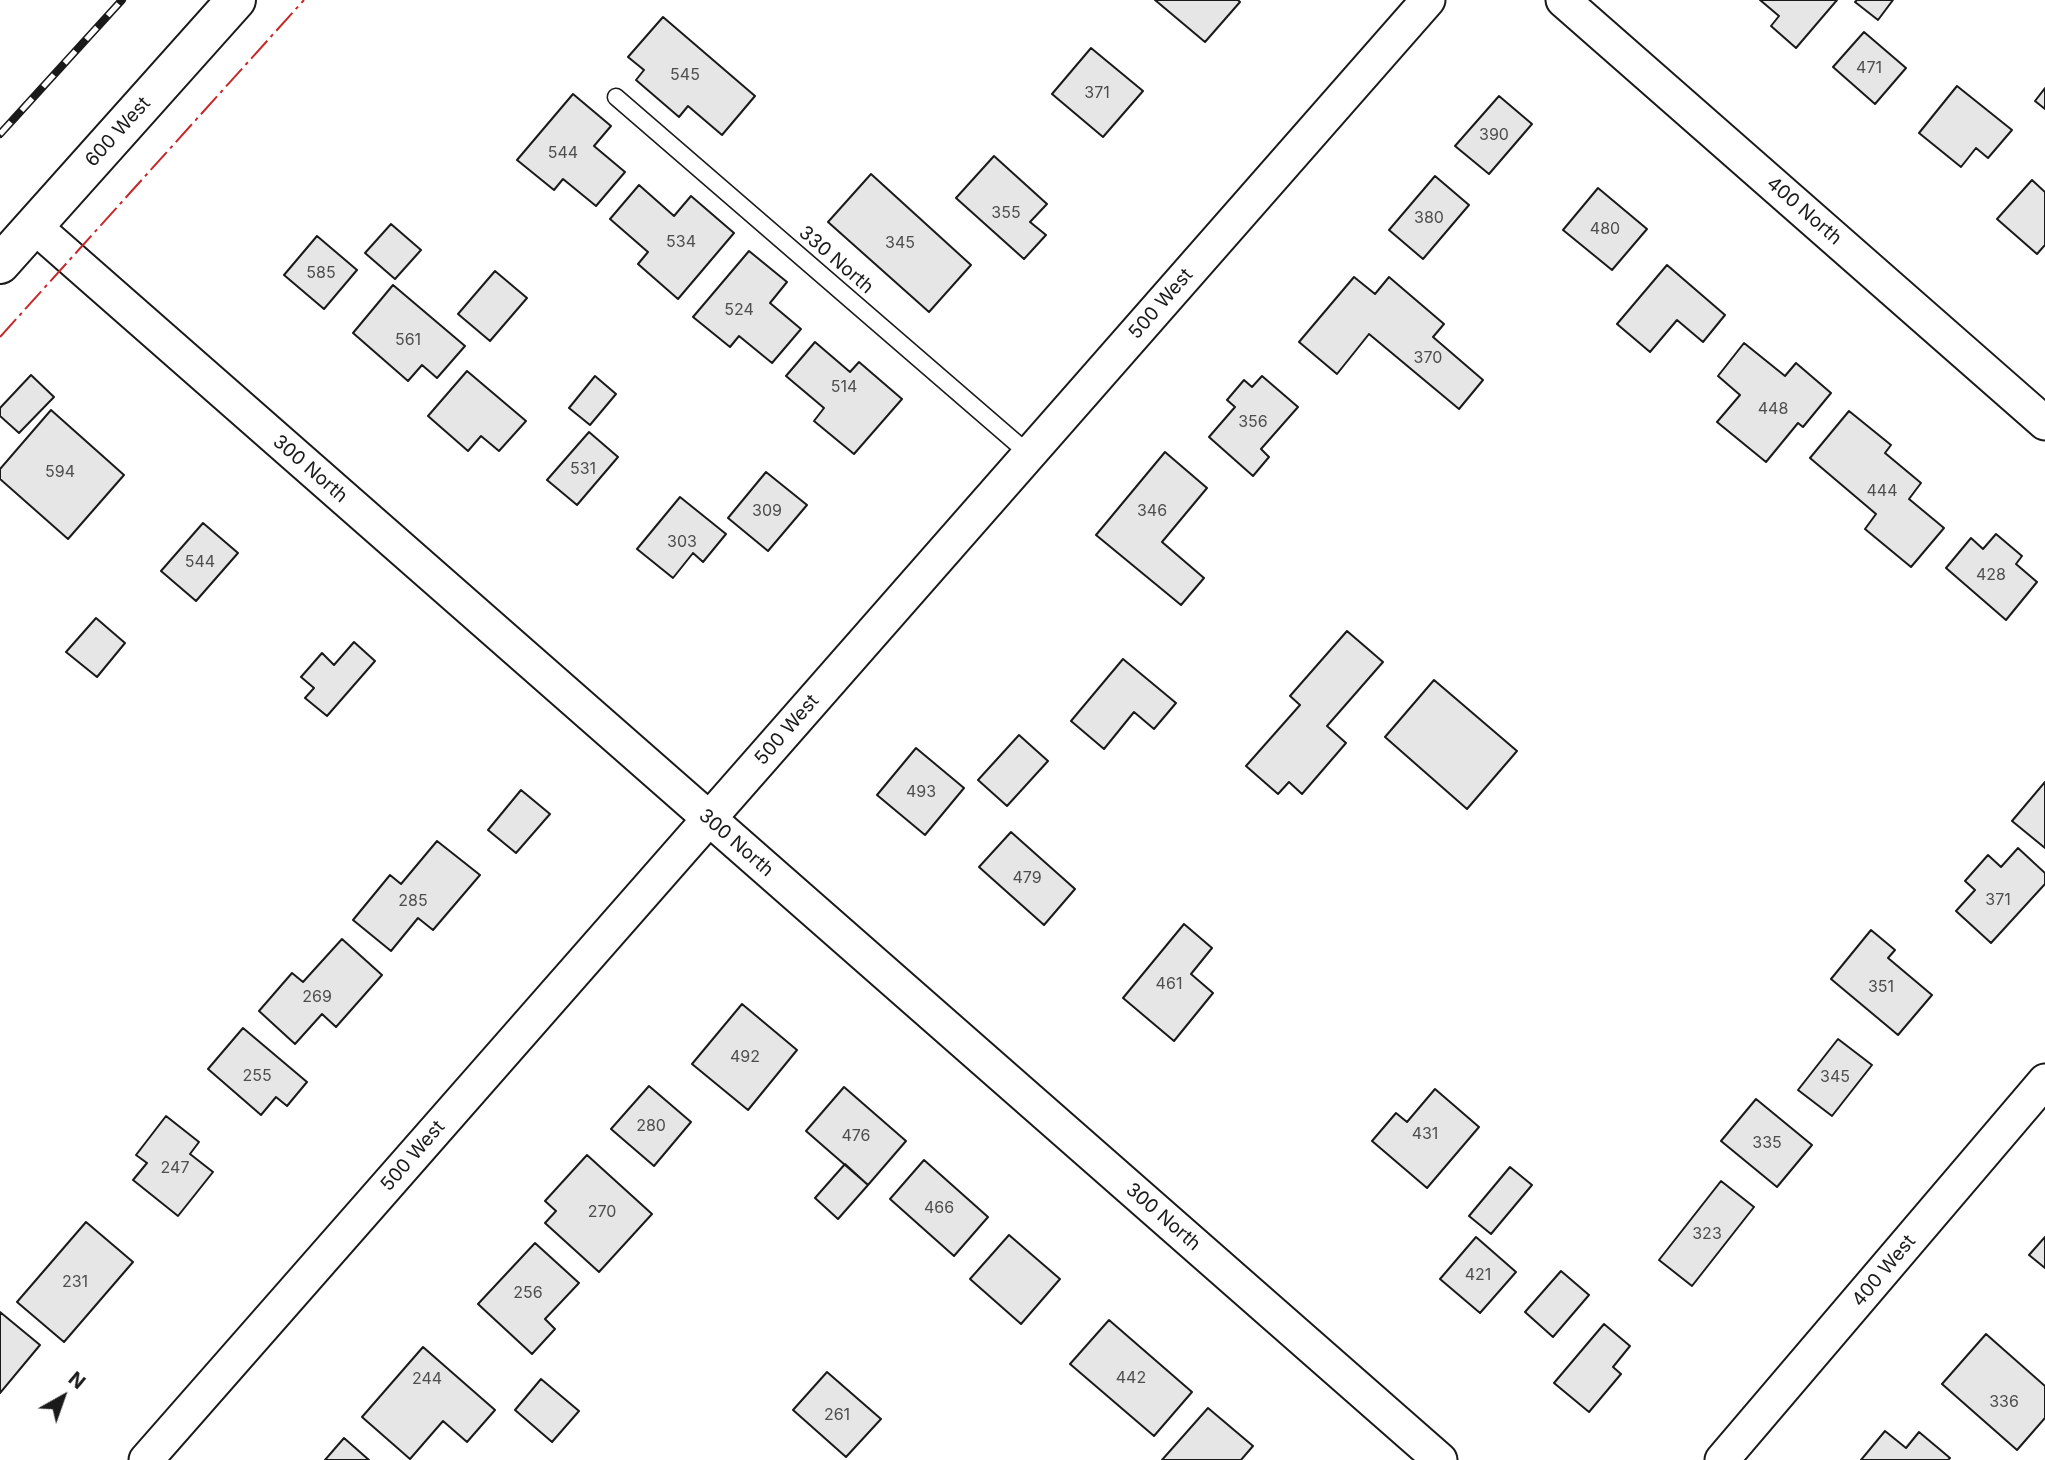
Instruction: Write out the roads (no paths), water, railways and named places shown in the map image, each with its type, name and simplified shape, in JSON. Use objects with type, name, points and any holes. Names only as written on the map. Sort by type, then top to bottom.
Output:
[{"type":"main road","name":"600 West","points":[[0,264],[236,0]]},
{"type":"street","name":"500 West","points":[[146,1460],[1428,0]]},
{"type":"street","name":"400 North","points":[[1563,0],[2045,423]]},
{"type":"street","name":"300 North","points":[[33,226],[1440,1460]]},
{"type":"street","name":"400 West","points":[[1722,1460],[2045,1081]]},
{"type":"lane","name":"330 North","points":[[616,97],[1029,454]]},
{"type":"railway","points":[[0,134],[122,0]]}]
